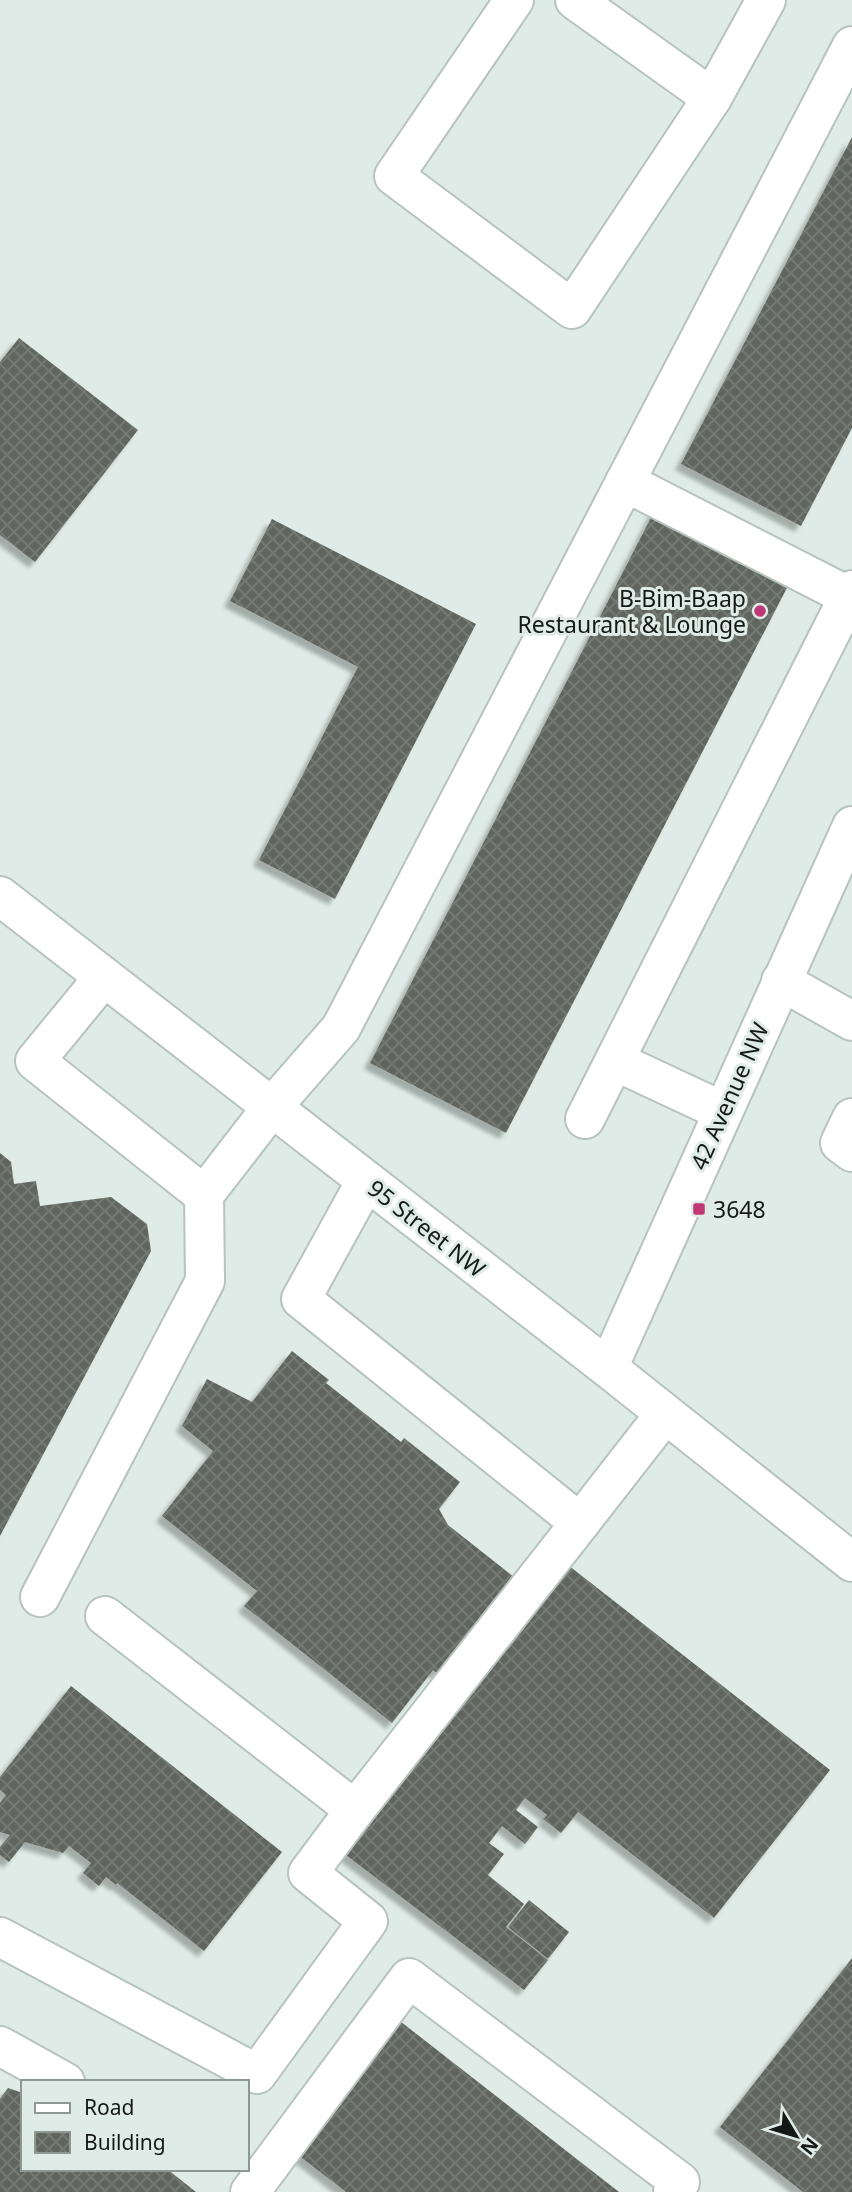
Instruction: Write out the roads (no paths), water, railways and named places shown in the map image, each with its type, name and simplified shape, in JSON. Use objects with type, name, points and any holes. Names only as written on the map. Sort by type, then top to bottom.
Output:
[{"type":"street","points":[[514,0],[394,176],[572,309],[712,98],[766,0]]},
{"type":"street","points":[[575,0],[712,98]]},
{"type":"street","points":[[40,1597],[205,1280],[204,1195],[272,1108],[341,1028],[852,46]]},
{"type":"street","points":[[585,1119],[851,595],[625,482]]},
{"type":"street","name":"42 Avenue NW","points":[[608,1368],[852,826]]},
{"type":"street","name":"95 Street NW","points":[[6,913],[104,977],[608,1368],[852,1562]]},
{"type":"street","points":[[104,977],[35,1061],[204,1195]]},
{"type":"street","points":[[781,981],[852,1021]]},
{"type":"street","points":[[615,1061],[722,1111]]},
{"type":"street","points":[[852,1118],[840,1143],[852,1152]]},
{"type":"street","points":[[366,1181],[301,1299],[580,1523]]},
{"type":"street","points":[[0,1937],[252,2082],[368,1921],[308,1873],[665,1414]]},
{"type":"street","points":[[105,1616],[355,1810]]},
{"type":"street","points":[[264,2187],[409,1978],[680,2182],[673,2192]]},
{"type":"street","points":[[0,2046],[61,2080]]},
{"type":"place","name":"B-Bim-Baap Restaurant & Lounge","points":[[760,611]]},
{"type":"place","name":"3648","points":[[699,1209]]}]
